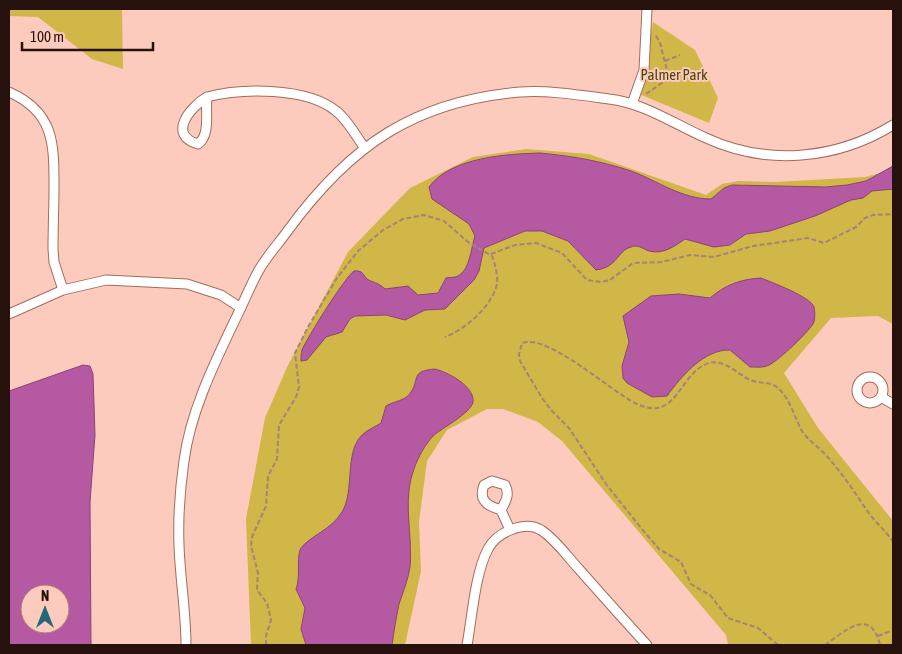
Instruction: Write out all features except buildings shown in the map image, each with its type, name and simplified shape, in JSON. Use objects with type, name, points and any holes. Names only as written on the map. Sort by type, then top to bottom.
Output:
[{"type":"street","points":[[632,104],[644,70],[647,9]]},
{"type":"street","points":[[207,97],[206,134],[198,144],[189,141],[186,138],[183,124],[185,117],[197,103],[207,97],[220,93],[287,92],[320,100],[338,112],[364,147]]},
{"type":"street","points":[[186,645],[179,544],[184,460],[194,418],[225,340],[260,268],[310,201],[364,147],[426,112],[458,102],[521,92],[612,99],[632,104],[668,118],[707,139],[741,151],[771,156],[822,153],[861,141],[893,125]]},
{"type":"street","points":[[13,94],[40,115],[53,141],[53,249],[54,262],[63,290]]},
{"type":"street","points":[[9,314],[63,290],[106,280],[181,283],[221,295],[241,308]]},
{"type":"street","points":[[881,397],[893,404]]},
{"type":"street","points":[[502,510],[510,530]]},
{"type":"street","points":[[467,645],[482,563],[488,547],[497,536],[510,530],[528,527],[540,530],[558,545],[647,645]]},
{"type":"path","points":[[636,95],[643,97],[669,78],[658,36],[647,29]]},
{"type":"path","points":[[665,61],[680,55]]},
{"type":"path","points":[[491,254],[515,244],[536,243],[562,253],[588,280],[601,282],[610,280],[633,263],[660,262],[690,256],[714,257],[753,246],[808,238],[824,243],[856,227],[865,218],[874,215],[893,214]]},
{"type":"path","points":[[266,645],[270,615],[267,603],[258,590],[258,573],[251,546],[255,530],[264,515],[268,476],[277,459],[279,425],[296,397],[299,387],[295,353],[304,334],[348,263],[369,242],[394,223],[414,216],[434,217],[452,226],[472,244],[491,254],[497,282],[494,290],[478,314],[458,330],[445,337]]},
{"type":"path","points":[[778,645],[758,628],[728,618],[710,595],[691,584],[681,562],[659,549],[641,528],[606,484],[569,428],[552,412],[542,398],[520,361],[519,354],[522,343],[534,342],[543,344],[576,363],[629,400],[648,407],[664,405],[672,401],[688,380],[709,363],[718,362],[756,382],[770,383],[784,395],[802,431],[830,460],[878,525],[893,542]]},
{"type":"path","points":[[825,645],[844,630],[860,625],[870,626],[876,630],[880,645]]},
{"type":"path","points":[[878,636],[893,630]]},
{"type":"green space","points":[[9,9],[122,9],[123,69],[92,59],[38,17],[9,16]]},
{"type":"green space","name":"Palmer Park","points":[[653,22],[695,50],[718,98],[709,123],[639,94]]},
{"type":"green space","points":[[526,149],[589,154],[706,195],[722,184],[739,181],[775,182],[865,177],[893,170],[893,324],[878,316],[831,318],[784,373],[818,428],[893,521],[893,645],[728,645],[726,635],[562,441],[538,422],[503,409],[487,409],[447,430],[427,461],[419,522],[421,571],[405,645],[251,645],[246,519],[265,418],[288,365],[348,252],[410,188],[473,157]]},
{"type":"shaded area","points":[[540,153],[586,159],[620,167],[680,193],[700,198],[711,199],[724,188],[732,185],[826,187],[847,185],[866,181],[893,166],[893,189],[872,191],[863,198],[851,200],[815,216],[770,231],[746,234],[730,245],[714,247],[685,239],[659,252],[634,246],[626,249],[609,266],[596,270],[568,241],[542,231],[525,231],[484,248],[479,271],[474,280],[445,309],[425,310],[405,320],[386,315],[355,316],[350,319],[342,332],[326,337],[307,360],[301,361],[302,350],[311,333],[335,295],[354,271],[361,272],[367,279],[385,289],[408,286],[418,295],[438,293],[446,278],[458,276],[465,269],[470,258],[475,236],[469,224],[432,199],[429,187],[439,177],[451,169],[480,159]]},
{"type":"shaded area","points":[[761,278],[799,294],[814,307],[814,321],[807,332],[779,358],[765,367],[750,367],[730,350],[711,354],[686,373],[667,396],[652,397],[627,383],[623,378],[622,366],[629,342],[623,316],[651,296],[679,294],[710,298],[734,284]]},
{"type":"shaded area","points":[[83,365],[90,366],[93,374],[95,435],[90,502],[91,645],[9,645],[9,391]]},
{"type":"shaded area","points":[[435,369],[446,373],[465,385],[470,391],[473,402],[467,411],[433,436],[422,451],[414,469],[408,505],[410,567],[399,604],[392,645],[306,645],[301,629],[305,608],[296,589],[301,548],[332,524],[342,512],[348,494],[353,452],[362,435],[381,423],[386,406],[409,395],[419,374]]}]
